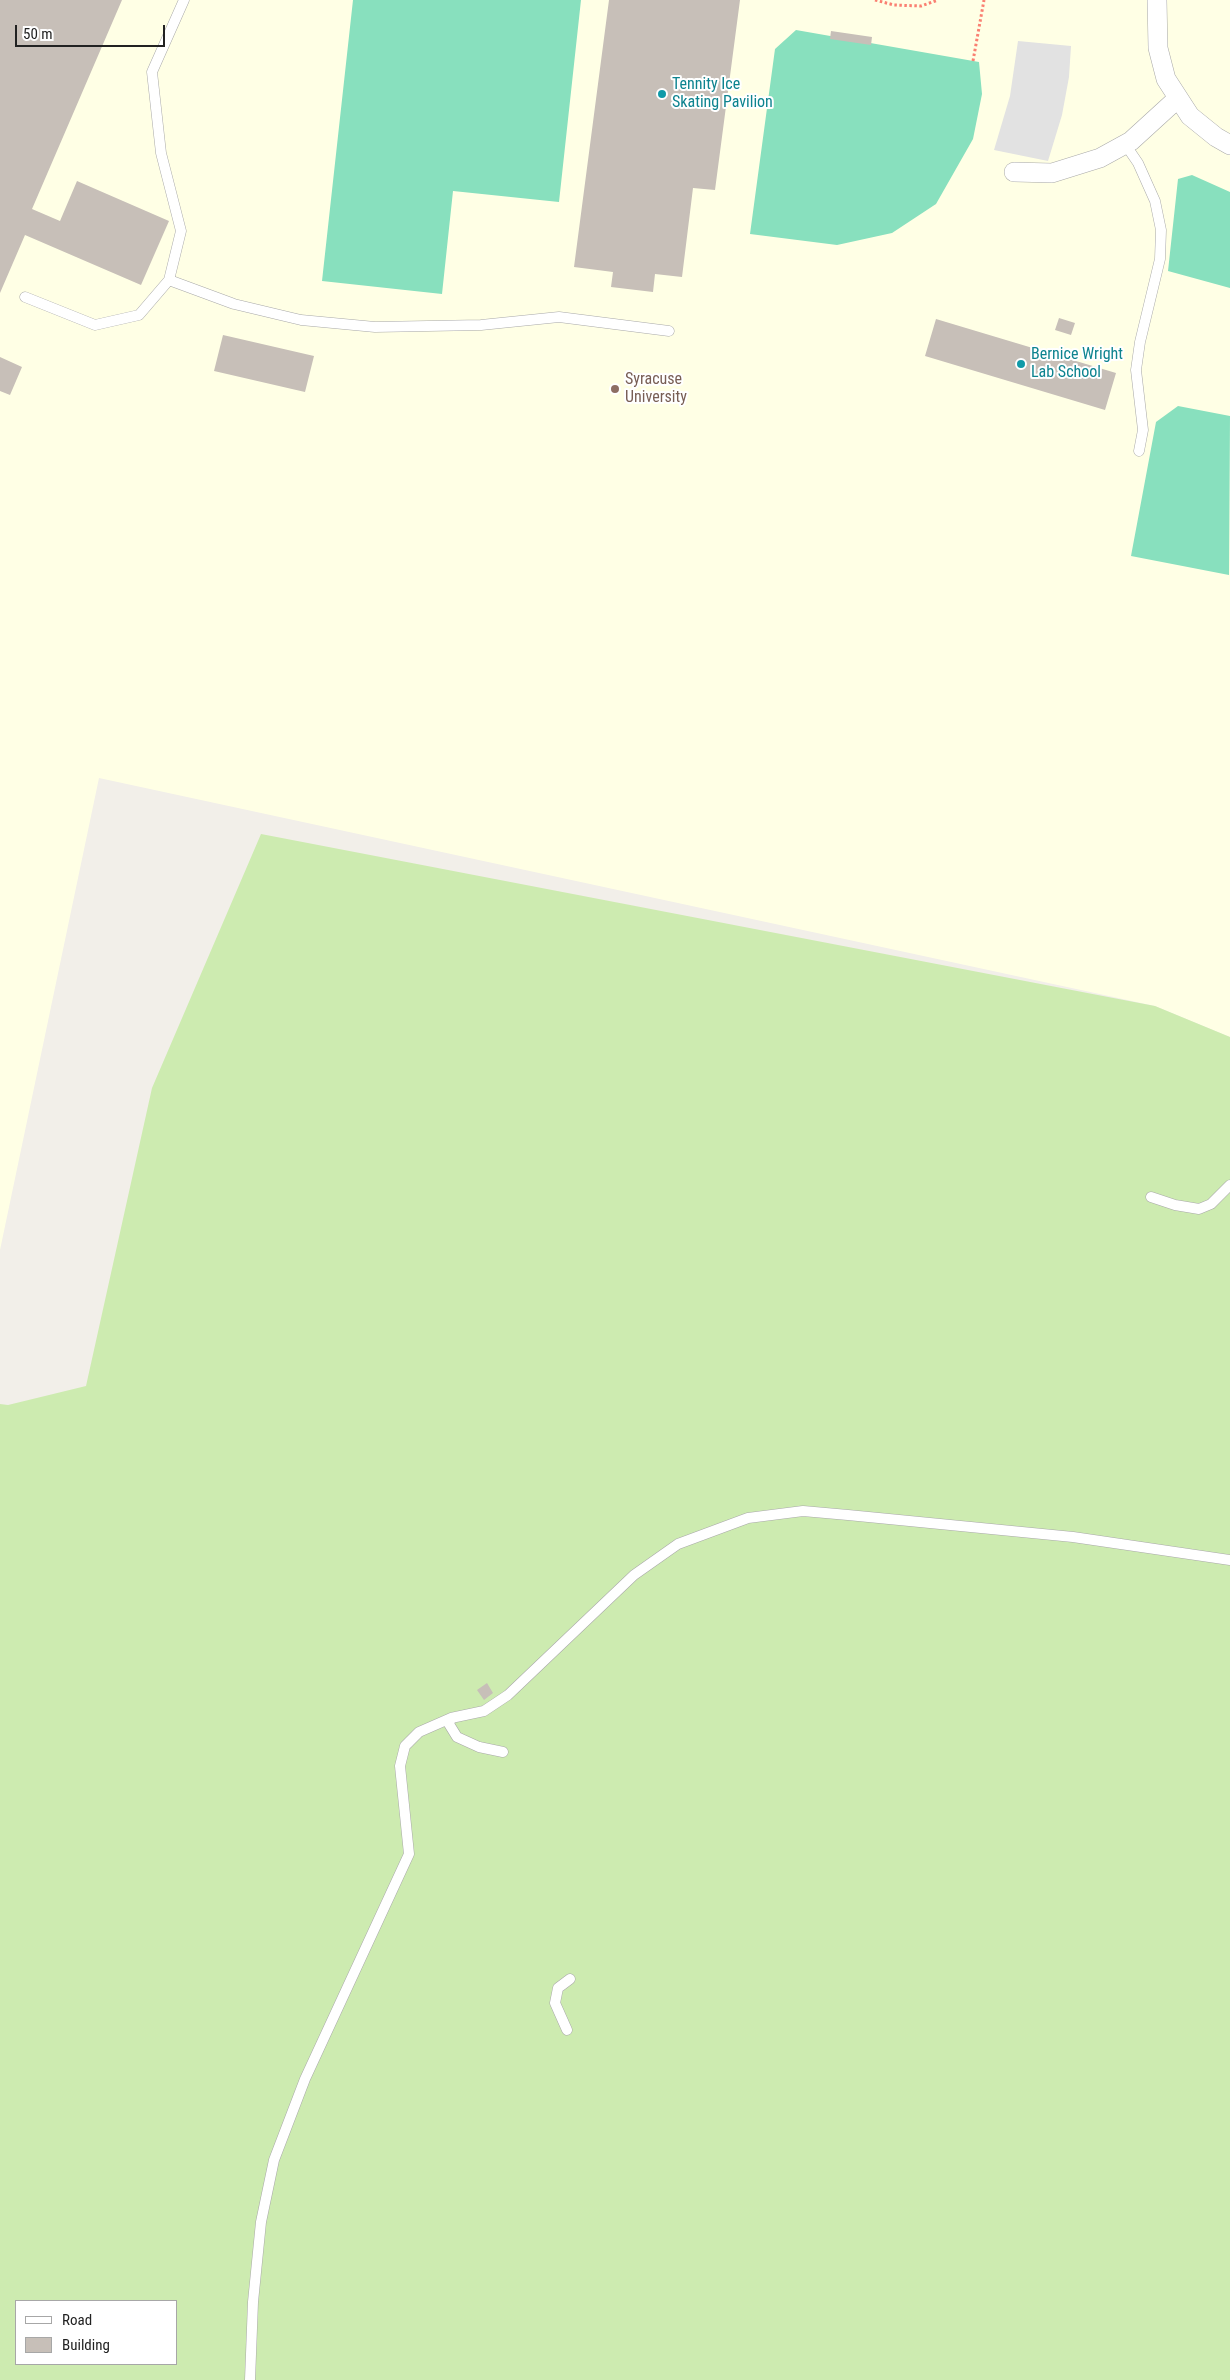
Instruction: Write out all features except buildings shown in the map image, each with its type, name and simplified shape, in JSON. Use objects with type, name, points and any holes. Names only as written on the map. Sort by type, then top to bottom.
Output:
[{"type":"street","points":[[1157,0],[1158,48],[1166,79],[1177,99],[1190,116],[1216,137],[1230,145]]},
{"type":"street","points":[[1014,172],[1052,173],[1100,158],[1125,144],[1177,99]]},
{"type":"lane","points":[[25,297],[95,325],[140,315],[169,280],[182,231],[161,153],[152,72],[184,0]]},
{"type":"lane","points":[[1125,144],[1138,163],[1155,201],[1161,230],[1160,259],[1140,342],[1136,370],[1143,430],[1139,451]]},
{"type":"lane","points":[[169,280],[234,304],[301,320],[356,326],[481,325],[559,317],[669,331]]},
{"type":"lane","points":[[1151,1197],[1199,1209],[1211,1204],[1230,1185]]},
{"type":"lane","points":[[250,2380],[253,2302],[260,2222],[274,2160],[305,2078],[409,1854],[400,1766],[405,1746],[419,1732],[451,1718],[484,1711],[508,1695],[634,1575],[678,1544],[748,1518],[803,1511],[1073,1537],[1230,1560]]},
{"type":"lane","points":[[451,1718],[449,1724],[457,1737],[479,1747],[503,1752]]},
{"type":"lane","points":[[567,2030],[555,2003],[558,1988],[570,1979]]},
{"type":"path","points":[[875,0],[894,5],[921,6],[938,0]]},
{"type":"path","points":[[973,61],[984,0]]},
{"type":"shaded area","name":"Syracuse University","points":[[0,0],[1230,0],[1230,1037],[1155,1006],[99,778],[0,1250]]},
{"type":"shaded area","points":[[1018,41],[1071,46],[1069,77],[1062,115],[1048,161],[994,150],[1010,96]]},
{"type":"green space","points":[[353,0],[581,0],[559,202],[453,191],[442,294],[322,281]]},
{"type":"green space","points":[[796,30],[979,62],[982,94],[973,139],[936,204],[892,233],[837,245],[750,234],[775,49]]},
{"type":"green space","points":[[1192,175],[1230,192],[1230,288],[1168,271],[1178,179]]},
{"type":"green space","points":[[1178,406],[1230,416],[1229,575],[1131,556],[1156,422]]},
{"type":"green space","points":[[261,834],[1155,1006],[1230,1037],[1230,2380],[0,2380],[0,1404],[8,1405],[86,1386],[152,1088]]},
{"type":"place","name":"Tennity Ice Skating Pavilion","points":[[662,94]]},
{"type":"place","name":"Bernice Wright Lab School","points":[[1021,364]]},
{"type":"place","name":"Syracuse University","points":[[615,389]]}]
